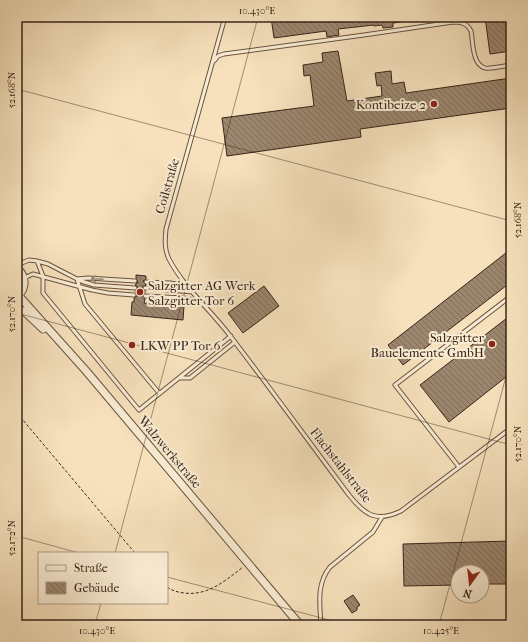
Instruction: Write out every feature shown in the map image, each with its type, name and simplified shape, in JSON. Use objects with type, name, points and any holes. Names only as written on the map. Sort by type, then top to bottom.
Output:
[{"type":"street","points":[[17,266],[24,278],[24,286],[18,296]]},
{"type":"street","name":"Walzwerkstraße","points":[[18,296],[69,351],[300,625]]},
{"type":"street","points":[[17,310],[24,311],[69,351]]},
{"type":"lane","name":"Coilstraße","points":[[202,302],[177,272],[168,256],[164,242],[169,217],[225,17]]},
{"type":"lane","points":[[211,66],[218,56],[224,54],[364,36],[453,22],[463,23],[469,27],[471,31],[475,58],[479,64],[485,68],[511,65]]},
{"type":"lane","points":[[17,266],[29,260],[37,260],[77,279],[94,285],[135,288]]},
{"type":"lane","points":[[37,260],[43,276],[43,293],[139,410],[230,336]]},
{"type":"lane","points":[[24,278],[33,274],[78,287],[108,293],[134,294]]},
{"type":"lane","points":[[77,279],[88,278],[135,281]]},
{"type":"lane","points":[[77,279],[78,287],[85,304],[159,393]]},
{"type":"lane","points":[[146,282],[170,283],[188,286]]},
{"type":"lane","points":[[146,288],[193,292]]},
{"type":"lane","points":[[145,296],[184,298],[202,302]]},
{"type":"lane","points":[[459,468],[395,385],[511,296]]},
{"type":"lane","name":"Flachstahlstraße","points":[[202,302],[235,342],[357,505],[370,515],[382,517]]},
{"type":"lane","points":[[179,378],[190,378],[235,342]]},
{"type":"lane","points":[[321,625],[320,587],[325,573],[330,567],[373,532],[382,517],[401,511],[511,428]]},
{"type":"path","points":[[17,413],[134,552]]},
{"type":"path","points":[[168,588],[173,592],[193,594],[210,590],[224,582],[248,563]]},
{"type":"building","points":[[271,17],[416,17],[416,20],[393,23],[393,27],[383,28],[382,25],[374,25],[338,29],[339,35],[327,37],[326,31],[274,38]]},
{"type":"building","points":[[485,17],[511,17],[511,51],[490,54]]},
{"type":"building","points":[[338,51],[347,101],[382,96],[381,85],[377,86],[375,73],[391,71],[392,84],[404,82],[406,93],[511,78],[511,108],[360,129],[361,137],[227,156],[222,118],[314,106],[310,75],[304,76],[303,65],[323,62],[322,53]]},
{"type":"building","points":[[511,249],[511,282],[403,365],[388,345]]},
{"type":"building","points":[[136,275],[146,276],[146,279],[143,281],[146,285],[142,287],[145,291],[142,295],[145,299],[144,303],[184,306],[183,320],[131,315],[132,302],[134,302],[134,298],[137,296],[135,291],[138,289],[135,285],[138,282]]},
{"type":"building","points":[[264,286],[279,306],[243,333],[228,313]]},
{"type":"building","name":"Salzgitter Bauelemente GmbH","points":[[511,315],[511,373],[449,422],[420,385]]},
{"type":"building","points":[[511,541],[511,584],[490,584],[490,564],[450,564],[450,585],[404,586],[403,544]]},
{"type":"building","points":[[353,595],[360,605],[357,607],[357,610],[352,613],[344,601]]},
{"type":"place","name":"Kontibeize 2","points":[[434,104]]},
{"type":"place","name":"Salzgitter AG Werk Salzgitter Tor 6","points":[[140,292]]},
{"type":"place","name":"Salzgitter Bauelemente GmbH","points":[[492,344]]},
{"type":"place","name":"LKW PP Tor 6","points":[[132,345]]}]
